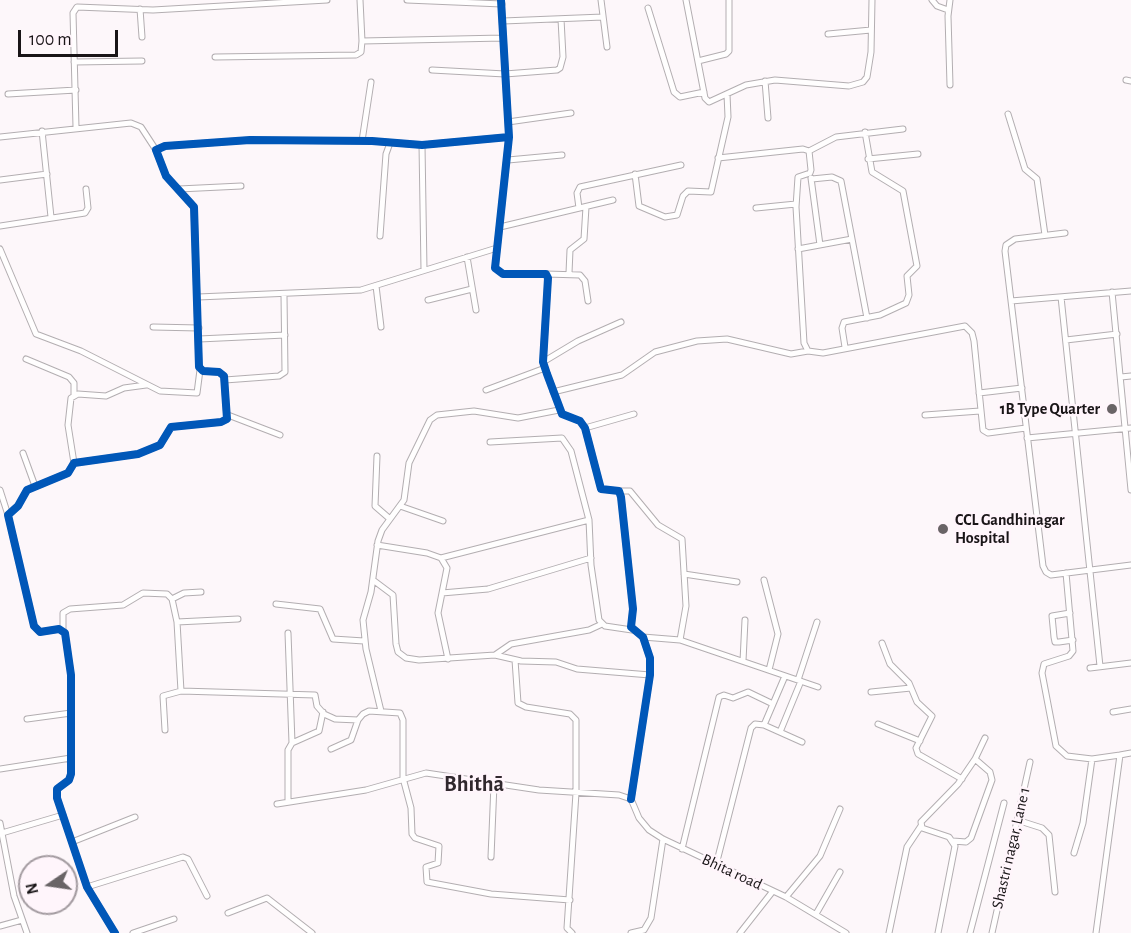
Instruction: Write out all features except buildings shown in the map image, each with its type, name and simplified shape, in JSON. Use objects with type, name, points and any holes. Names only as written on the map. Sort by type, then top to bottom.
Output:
[{"type":"street","points":[[76,127],[74,9],[81,7],[140,9],[327,0]]},
{"type":"street","points":[[215,57],[356,55],[361,52],[362,41],[360,0]]},
{"type":"street","points":[[407,0],[502,2],[509,137],[494,264],[497,272],[569,273],[584,278],[588,301]]},
{"type":"street","points":[[601,0],[607,47]]},
{"type":"street","points":[[686,0],[704,92],[709,102],[765,81],[784,79],[857,85],[867,77],[871,52],[872,0]]},
{"type":"street","points":[[698,61],[726,54],[729,51],[729,0]]},
{"type":"street","points":[[932,0],[937,6],[948,10]]},
{"type":"street","points":[[950,0],[948,10],[950,85]]},
{"type":"street","points":[[648,8],[674,92],[680,97],[704,92]]},
{"type":"street","points":[[140,9],[142,37]]},
{"type":"street","points":[[502,21],[603,17]]},
{"type":"street","points":[[432,70],[505,74],[553,72],[560,68],[563,57],[561,19]]},
{"type":"street","points":[[828,34],[871,30]]},
{"type":"street","points":[[362,41],[503,38]]},
{"type":"street","points":[[74,62],[142,61]]},
{"type":"street","points":[[765,81],[768,118]]},
{"type":"street","points":[[362,141],[371,82]]},
{"type":"street","points":[[8,94],[76,90]]},
{"type":"street","points":[[635,174],[641,208],[665,217],[674,217],[686,193],[711,192],[728,117],[727,94]]},
{"type":"street","points":[[508,122],[571,113]]},
{"type":"street","points":[[1008,114],[1025,169],[1037,179],[1045,235]]},
{"type":"street","points":[[0,137],[76,127],[137,124],[156,150],[166,176],[192,204],[195,212],[200,339],[199,390],[195,394],[160,391],[118,368],[36,333],[0,249]]},
{"type":"street","points":[[718,158],[803,149],[809,151],[836,137],[903,129]]},
{"type":"street","points":[[42,131],[51,218]]},
{"type":"street","points":[[845,347],[842,328],[844,322],[893,311],[906,303],[909,296],[907,276],[917,266],[903,191],[874,175],[868,159],[865,132]]},
{"type":"street","points":[[156,150],[165,146],[250,140],[362,141],[422,145],[509,137]]},
{"type":"street","points":[[380,236],[386,154],[390,143]]},
{"type":"street","points":[[422,145],[424,270]]},
{"type":"street","points":[[809,151],[820,245]]},
{"type":"street","points":[[868,159],[918,154]]},
{"type":"street","points":[[508,160],[562,155]]},
{"type":"street","points":[[579,208],[577,193],[580,187],[681,165]]},
{"type":"street","points":[[0,180],[47,174]]},
{"type":"street","points":[[808,351],[804,343],[798,249],[796,204],[798,177],[832,177],[841,181],[867,318]]},
{"type":"street","points":[[179,189],[241,186]]},
{"type":"street","points":[[0,226],[85,213],[86,189]]},
{"type":"street","points":[[500,227],[613,200]]},
{"type":"street","points":[[756,208],[796,204]]},
{"type":"street","points":[[569,273],[570,250],[582,241],[585,235],[586,207]]},
{"type":"street","points":[[1065,233],[1015,239],[1006,245],[1027,438],[1046,572],[1066,573],[1131,565]]},
{"type":"street","points":[[798,249],[852,239]]},
{"type":"street","points":[[198,297],[348,292],[376,286],[497,248]]},
{"type":"street","points":[[467,257],[476,310]]},
{"type":"street","points":[[546,274],[550,282],[543,350],[544,365],[559,411],[566,417],[579,421],[585,428],[598,484],[604,490],[630,491],[658,525],[680,537],[685,617],[680,640]]},
{"type":"street","points":[[376,286],[381,327]]},
{"type":"street","points":[[428,300],[472,289]]},
{"type":"street","points":[[1011,301],[1131,291]]},
{"type":"street","points":[[1113,292],[1121,377],[1129,428],[1131,489]]},
{"type":"street","points":[[225,380],[283,374],[285,369],[284,295]]},
{"type":"street","points":[[1061,297],[1100,666]]},
{"type":"street","points":[[486,390],[544,365],[572,344],[621,322]]},
{"type":"street","points":[[553,392],[622,375],[655,351],[698,341],[727,339],[791,354],[808,351],[823,352],[965,326],[972,333],[983,430],[988,433],[1026,428]]},
{"type":"street","points":[[153,327],[199,328]]},
{"type":"street","points":[[1066,340],[1117,334]]},
{"type":"street","points":[[200,339],[285,335]]},
{"type":"street","points":[[26,359],[69,377],[74,383],[74,395],[68,409],[72,467]]},
{"type":"street","points":[[8,515],[20,503],[27,490],[72,467],[145,451],[160,445],[171,427],[225,422],[228,415],[225,380],[219,372],[200,370]]},
{"type":"street","points":[[1121,377],[1131,376]]},
{"type":"street","points":[[74,395],[106,396],[124,388],[146,385]]},
{"type":"street","points":[[979,393],[1022,388]]},
{"type":"street","points":[[381,711],[364,641],[363,620],[373,580],[377,545],[405,495],[409,463],[433,417],[474,411],[518,418],[559,411]]},
{"type":"street","points":[[925,415],[980,411]]},
{"type":"street","points":[[585,428],[634,414]]},
{"type":"street","points":[[228,415],[280,435]]},
{"type":"street","points":[[1027,438],[1129,428]]},
{"type":"street","points":[[490,442],[562,438],[571,451],[589,520],[591,558],[602,624]]},
{"type":"street","points":[[23,453],[35,486]]},
{"type":"street","points":[[377,456],[375,506],[390,519]]},
{"type":"street","points":[[0,490],[34,626],[40,632],[63,630]]},
{"type":"street","points":[[618,491],[626,531],[633,609],[632,630]]},
{"type":"street","points":[[400,506],[443,521]]},
{"type":"street","points":[[377,545],[427,553],[441,558],[589,520]]},
{"type":"street","points":[[441,558],[447,568],[438,613],[448,659]]},
{"type":"street","points":[[442,593],[488,589],[591,558]]},
{"type":"street","points":[[1066,573],[1073,640],[1071,655],[1046,662],[1042,674],[1056,746],[1073,758],[1092,759],[1131,753]]},
{"type":"street","points":[[684,574],[737,582]]},
{"type":"street","points":[[373,580],[393,595],[396,644],[400,655],[419,660],[495,655],[514,660],[556,662],[577,669],[650,675]]},
{"type":"street","points":[[764,580],[777,628],[770,670]]},
{"type":"street","points":[[115,933],[87,887],[63,815],[57,789],[69,780],[71,758],[71,675],[63,630],[63,613],[70,609],[123,605],[135,596],[150,592],[167,594],[172,598],[177,622],[181,691]]},
{"type":"street","points":[[172,598],[184,593],[201,592]]},
{"type":"street","points":[[276,604],[320,609],[333,639],[364,641]]},
{"type":"street","points":[[1070,613],[1052,616],[1054,642],[1073,640]]},
{"type":"street","points":[[177,622],[238,619]]},
{"type":"street","points":[[742,662],[745,620]]},
{"type":"street","points":[[780,732],[817,622]]},
{"type":"street","points":[[495,655],[511,644],[589,630],[602,624],[632,630],[643,637],[680,640],[818,687]]},
{"type":"street","points":[[288,633],[292,743],[288,750],[288,802]]},
{"type":"street","points":[[277,804],[366,790],[403,778],[438,773],[494,784],[619,795],[631,799],[650,675],[650,658],[643,637]]},
{"type":"street","points":[[882,643],[890,664],[911,688],[917,702],[933,718],[916,748],[918,754],[962,779]]},
{"type":"street","points":[[514,660],[518,703],[526,707],[570,714],[576,720],[576,793],[567,928],[572,933]]},
{"type":"street","points":[[1090,668],[1131,663]]},
{"type":"street","points":[[764,724],[785,676]]},
{"type":"street","points":[[871,692],[911,688]]},
{"type":"street","points":[[165,730],[163,696],[181,691],[315,695],[317,706],[322,712],[335,719],[358,720]]},
{"type":"street","points":[[682,849],[719,697],[724,695],[733,698],[748,692],[773,705]]},
{"type":"street","points":[[1113,712],[1131,709]]},
{"type":"street","points":[[331,749],[351,740],[358,720],[369,711],[397,711],[402,716],[403,778],[411,808],[413,836],[439,846],[438,863],[426,867],[427,882],[491,894],[570,900]]},
{"type":"street","points":[[292,743],[319,731],[322,712]]},
{"type":"street","points":[[27,719],[71,713]]},
{"type":"street","points":[[716,865],[751,728],[755,724],[764,724],[802,742]]},
{"type":"street","points":[[879,724],[920,741]]},
{"type":"street","points":[[889,933],[907,847],[921,826],[962,779],[985,738]]},
{"type":"street","points":[[1096,933],[1120,755]]},
{"type":"street","points":[[0,770],[71,758]]},
{"type":"street","points":[[953,841],[966,842],[971,838],[992,780],[990,772],[975,759]]},
{"type":"street","points":[[1074,853],[1083,823],[1092,759]]},
{"type":"street","name":"Shastri nagar, Lane 1","points":[[992,933],[1030,762]]},
{"type":"street","points":[[491,857],[494,784]]},
{"type":"street","name":"Bhita road","points":[[631,799],[639,818],[649,830],[663,839],[786,897],[816,914],[837,930],[846,933]]},
{"type":"street","points":[[970,933],[1004,803]]},
{"type":"street","points":[[786,897],[820,856],[840,808]]},
{"type":"street","points":[[2,833],[63,815]]},
{"type":"street","points":[[72,842],[135,817]]},
{"type":"street","points":[[1017,820],[1042,828],[1049,835],[1055,892]]},
{"type":"street","points":[[0,823],[8,871],[27,933]]},
{"type":"street","points":[[921,826],[925,830],[949,837],[953,841],[955,852],[938,933]]},
{"type":"street","points":[[631,933],[644,930],[651,918],[663,839]]},
{"type":"street","points":[[87,887],[183,857],[188,859],[207,896]]},
{"type":"street","points":[[816,914],[840,872]]},
{"type":"street","points":[[740,933],[773,891]]},
{"type":"street","points":[[228,913],[267,898],[312,933]]},
{"type":"street","points":[[133,933],[174,919]]},
{"type":"street","points":[[0,926],[22,920]]},
{"type":"cycle path","points":[[501,0],[509,137],[495,268],[503,274],[546,274],[548,278],[543,362],[547,374],[562,414],[580,421],[585,428],[601,489],[619,491],[621,497],[633,609],[631,627],[643,637],[650,658],[650,675],[631,799]]},
{"type":"cycle path","points":[[115,933],[87,887],[57,798],[57,789],[69,780],[71,774],[71,675],[65,633],[59,629],[40,632],[34,626],[8,515],[18,506],[27,490],[68,473],[74,463],[138,454],[160,445],[171,427],[221,422],[227,419],[224,376],[219,372],[203,371],[199,367],[194,207],[166,176],[156,150],[165,146],[250,140],[372,141],[422,145],[509,137]]},
{"type":"place","name":"1B Type Quarter","points":[[1112,409]]},
{"type":"place","name":"CCL Gandhinagar Hospital","points":[[943,529]]},
{"type":"district","name":"Bhithā","points":[[474,784]]}]
